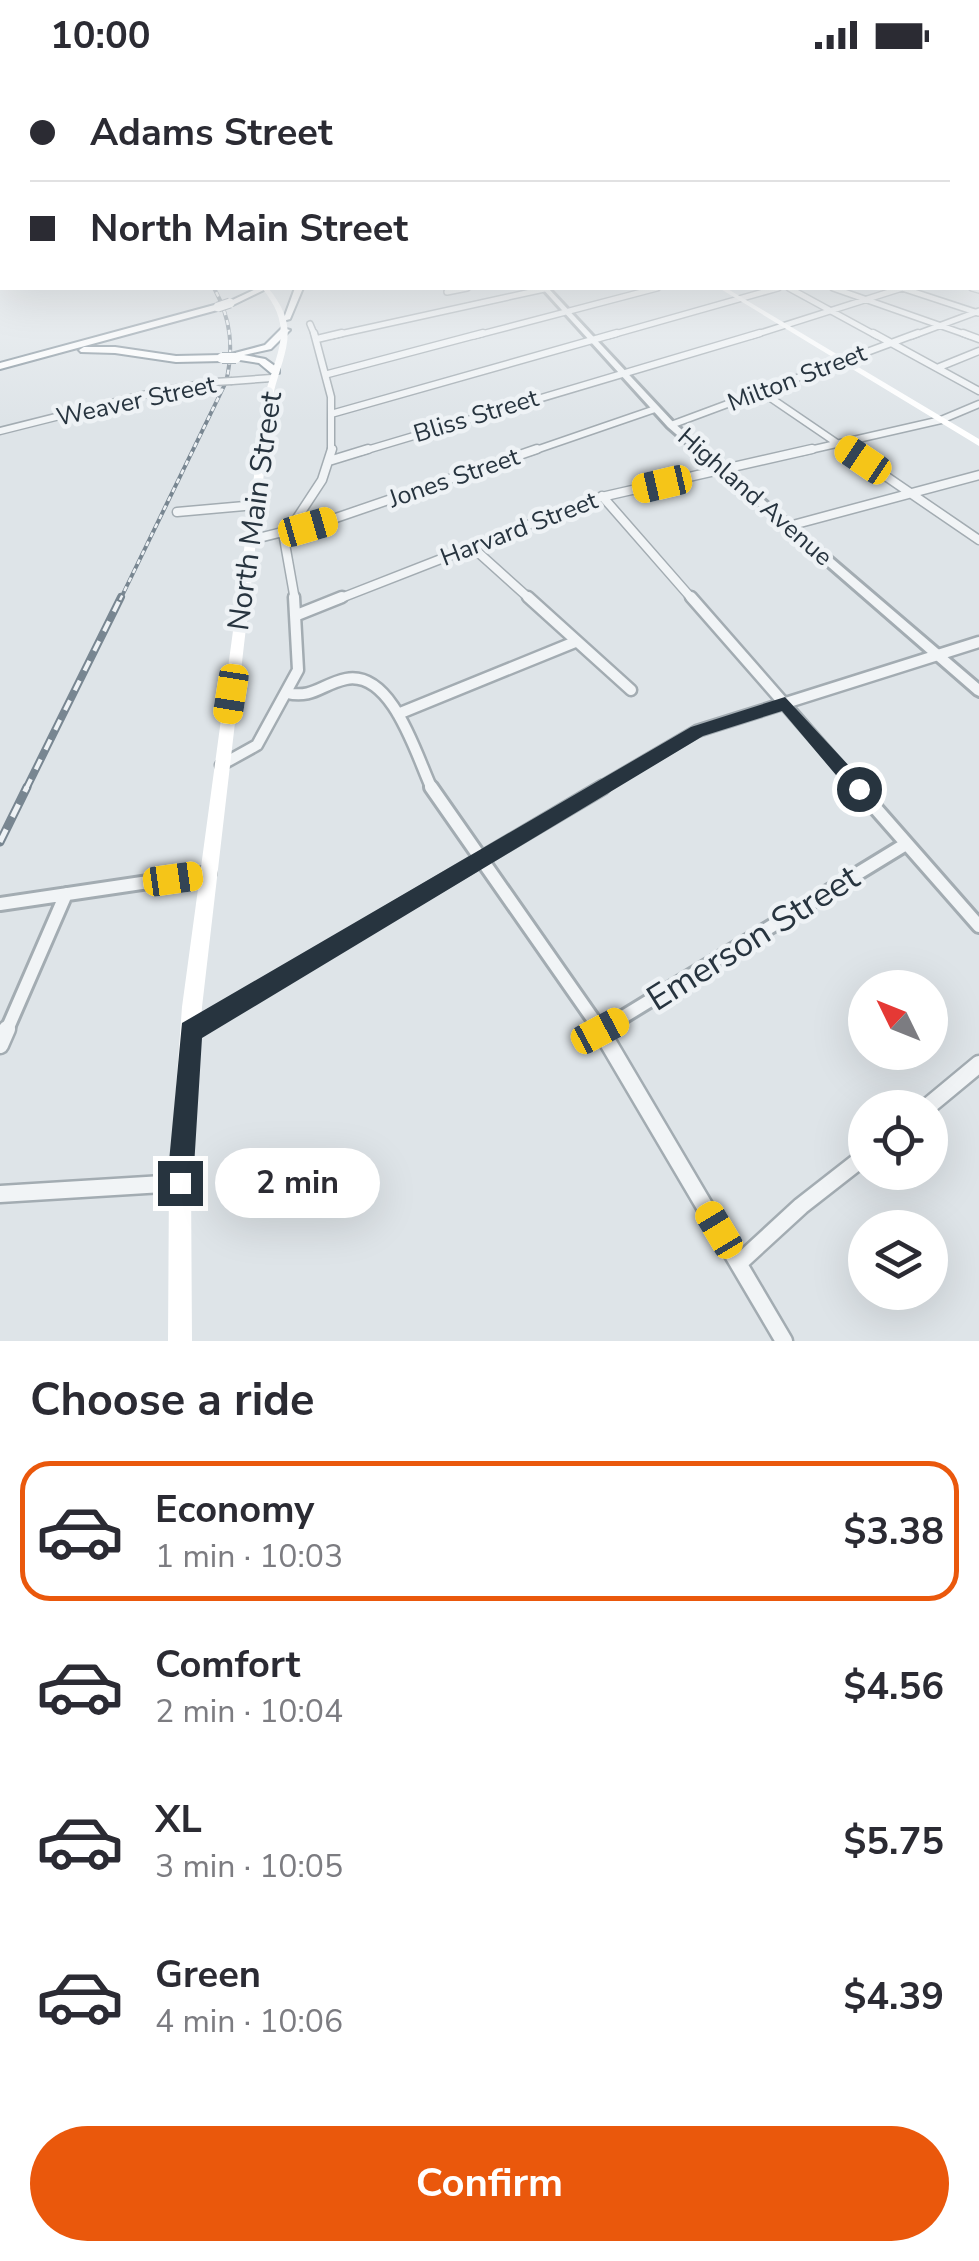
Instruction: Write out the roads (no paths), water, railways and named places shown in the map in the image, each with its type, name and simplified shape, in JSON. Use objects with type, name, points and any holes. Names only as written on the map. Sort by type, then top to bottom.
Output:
[{"type":"highway","points":[[0,365],[225,303]]},
{"type":"highway","points":[[238,356],[268,347],[286,325],[294,303]]},
{"type":"highway","points":[[217,306],[165,327],[152,340],[158,350],[175,355],[222,356],[280,352]]},
{"type":"highway","points":[[0,365],[93,350],[171,359],[222,356]]},
{"type":"highway","points":[[238,356],[262,360],[274,374]]},
{"type":"main road","points":[[277,303],[286,325]]},
{"type":"main road","points":[[748,303],[979,444]]},
{"type":"main road","name":"North Main Street","points":[[180,1341],[180,1183],[190,1032],[251,540],[274,374],[286,325]]},
{"type":"street","points":[[317,339],[477,303]]},
{"type":"street","name":"Highland Avenue","points":[[559,303],[671,424],[979,691]]},
{"type":"street","points":[[328,374],[599,303]]},
{"type":"street","points":[[331,414],[721,303]]},
{"type":"street","points":[[818,303],[979,391]]},
{"type":"street","name":"Bliss Street","points":[[329,461],[853,303]]},
{"type":"street","points":[[879,303],[979,339]]},
{"type":"street","points":[[950,303],[978,312]]},
{"type":"street","name":"Milton Street","points":[[671,424],[978,312]]},
{"type":"street","points":[[222,765],[258,745],[298,670],[297,615],[283,543],[325,474],[331,414],[328,374],[310,324]]},
{"type":"street","points":[[937,368],[979,351]]},
{"type":"street","name":"Weaver Street","points":[[0,432],[155,392],[274,374]]},
{"type":"street","points":[[762,392],[979,540]]},
{"type":"street","name":"Harvard Street","points":[[297,615],[602,496],[940,420],[979,404]]},
{"type":"street","name":"Jones Street","points":[[251,540],[286,534],[656,408]]},
{"type":"street","points":[[789,526],[979,475]]},
{"type":"street","points":[[602,496],[979,926]]},
{"type":"street","points":[[177,512],[256,506]]},
{"type":"street","points":[[472,546],[630,690]]},
{"type":"street","points":[[398,714],[575,642]]},
{"type":"street","points":[[190,1032],[697,732],[979,642]]},
{"type":"street","points":[[287,692],[305,697],[339,678],[358,677],[378,688],[398,714],[432,791],[483,857],[600,1031],[784,1341]]},
{"type":"street","name":"Emerson Street","points":[[600,1031],[906,844]]},
{"type":"street","points":[[0,904],[209,874]]},
{"type":"street","points":[[0,1044],[66,894]]},
{"type":"street","points":[[948,1090],[979,1064]]},
{"type":"street","points":[[739,1264],[800,1206],[848,1169]]},
{"type":"street","points":[[0,1194],[180,1183]]},
{"type":"railway","points":[[120,600],[226,382],[229,334],[221,303]]},
{"type":"railway","points":[[26,789],[121,597]]},
{"type":"railway","points":[[0,842],[27,787]]}]
